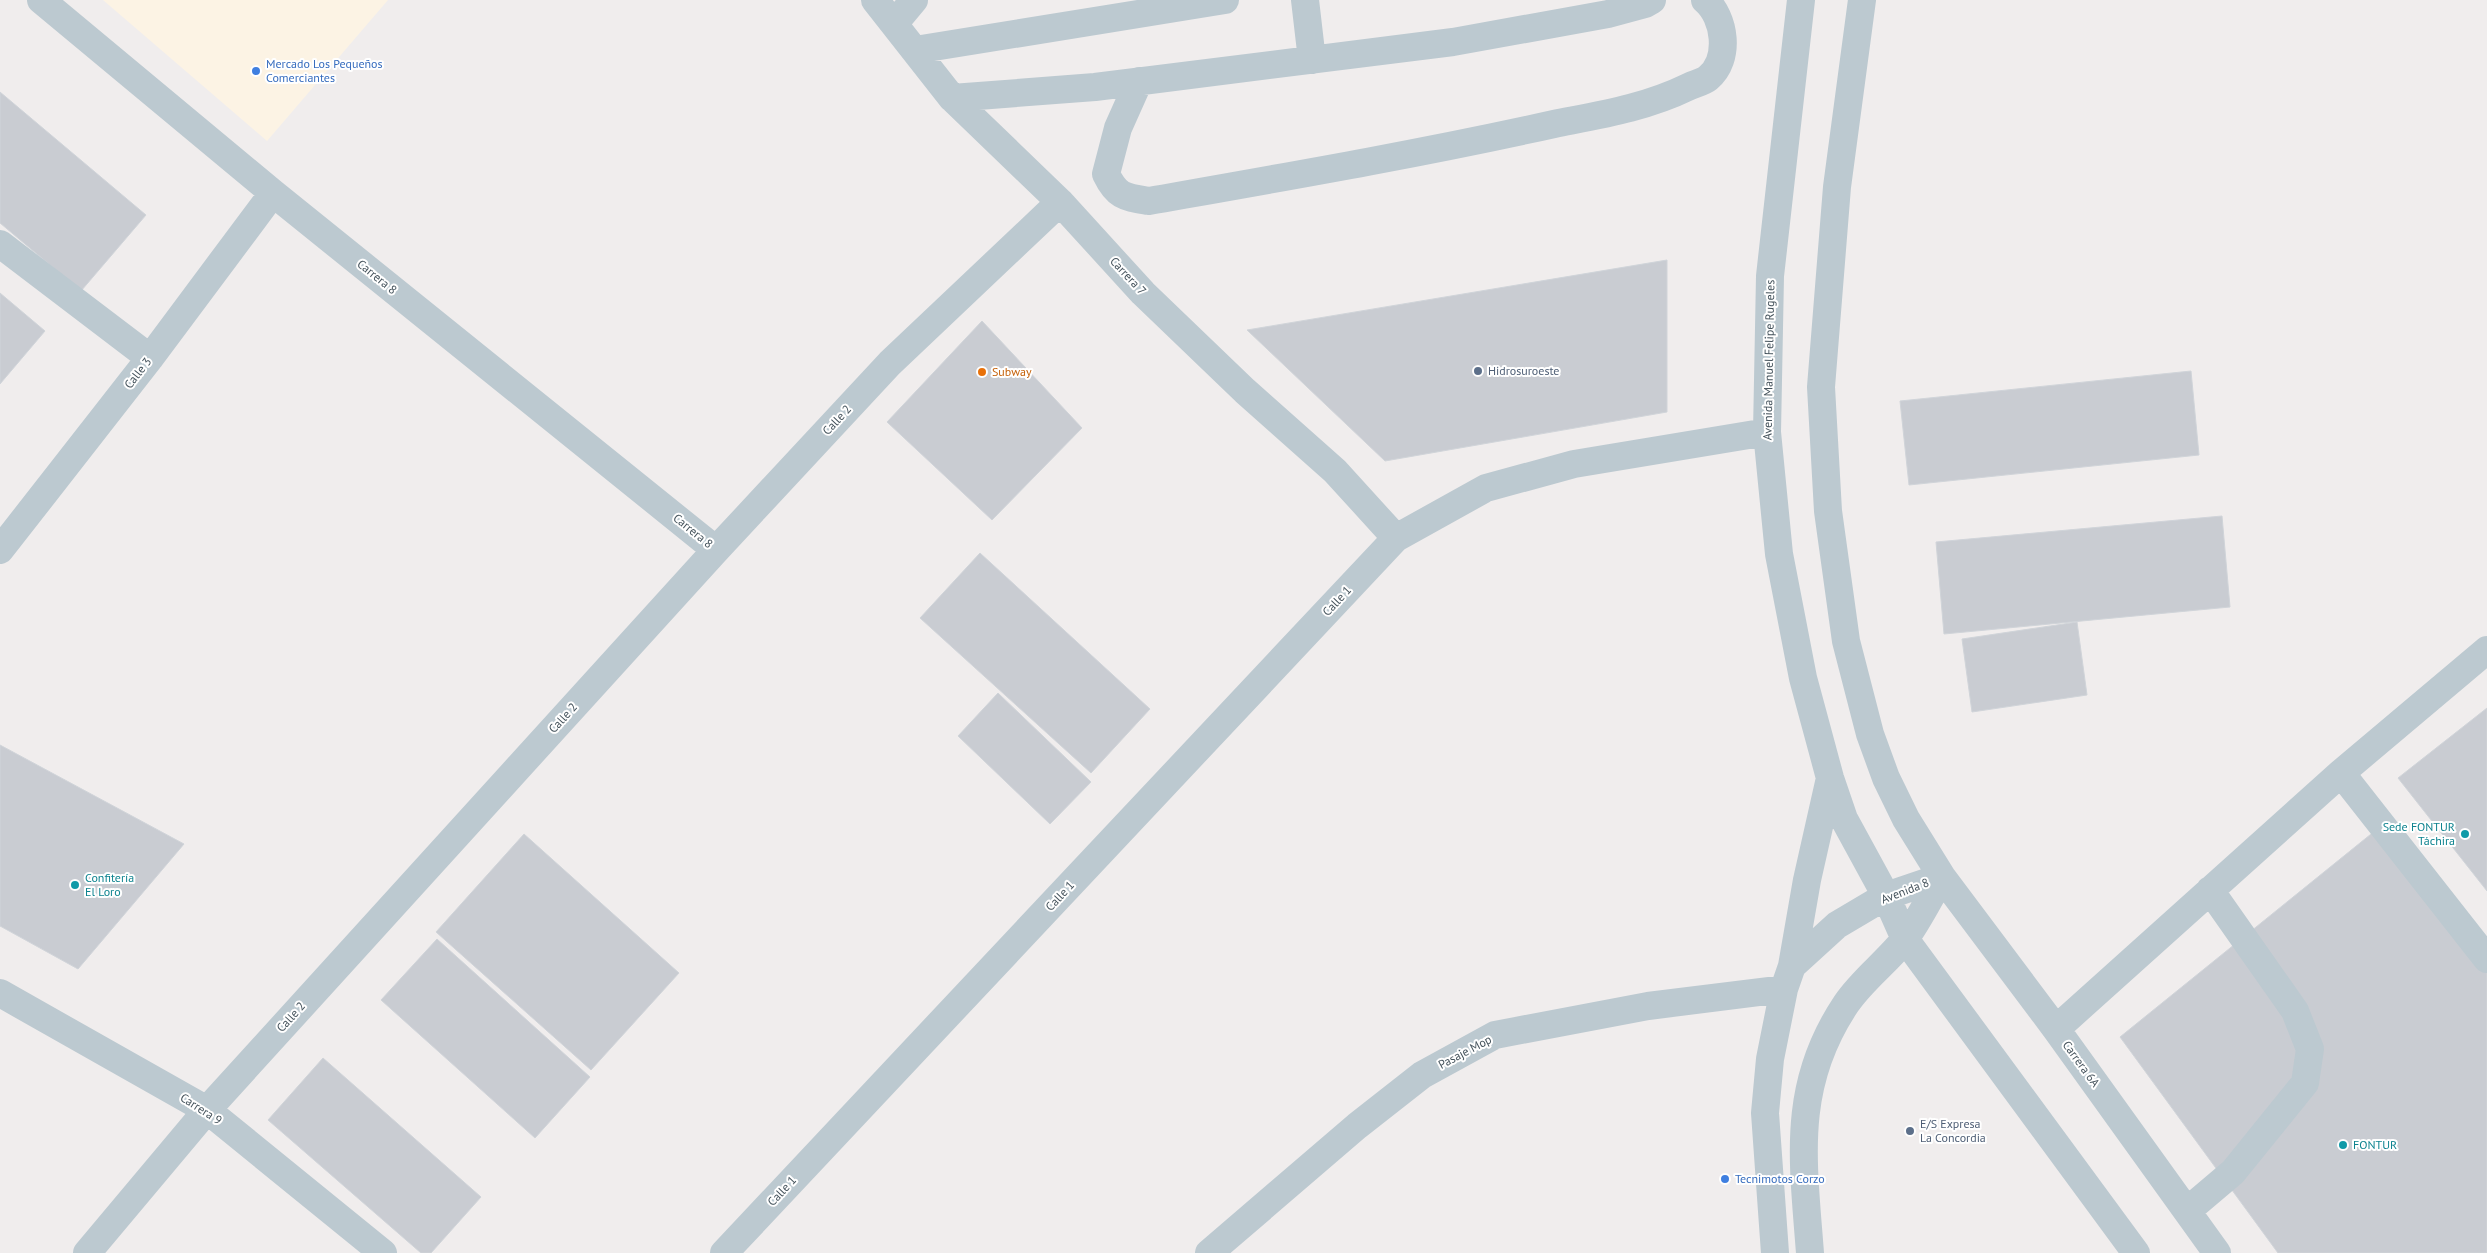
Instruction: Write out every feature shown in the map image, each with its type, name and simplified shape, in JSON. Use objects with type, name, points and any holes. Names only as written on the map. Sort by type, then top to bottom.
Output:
[{"type":"street","name":"Carrera 8","points":[[41,0],[273,193],[716,550]]},
{"type":"street","name":"Carrera 7","points":[[874,0],[952,98],[1060,202],[1143,293],[1245,391],[1335,471],[1396,538]]},
{"type":"street","points":[[894,24],[914,0]]},
{"type":"street","points":[[914,50],[1225,0]]},
{"type":"street","points":[[1305,0],[1312,60]]},
{"type":"street","points":[[952,98],[1095,87],[1453,42],[1606,7],[1645,4],[1652,0]]},
{"type":"street","points":[[1139,81],[1118,128],[1106,174],[1112,186],[1122,196],[1149,201],[1419,154],[1593,117],[1668,97],[1709,77],[1718,62],[1724,45],[1721,26],[1710,5],[1705,0]]},
{"type":"street","name":"Avenida Manuel Felipe Rugeles","points":[[1801,0],[1770,276],[1767,432],[1781,563],[1803,678],[1830,778],[1844,819],[1886,896],[1905,938]]},
{"type":"street","points":[[1862,0],[1837,187],[1822,387],[1828,511],[1846,642],[1870,734],[1906,819],[1942,877]]},
{"type":"street","name":"Calle 3","points":[[0,550],[150,358],[273,193]]},
{"type":"street","name":"Calle 2","points":[[87,1253],[207,1110],[716,550],[890,363],[1060,202]]},
{"type":"street","points":[[0,244],[150,358]]},
{"type":"street","name":"Calle 1","points":[[724,1253],[1396,538],[1486,488],[1574,464],[1767,432]]},
{"type":"street","points":[[2056,1029],[2340,773],[2487,650]]},
{"type":"street","points":[[2340,773],[2487,959]]},
{"type":"street","points":[[1776,1253],[1764,1113],[1770,1059],[1830,778]]},
{"type":"street","name":"Avenida 8","points":[[1788,977],[1837,925],[1886,896],[1942,877]]},
{"type":"street","name":"Avenida 8","points":[[1810,1253],[1802,1145],[1805,1106],[1822,1047],[1847,1003],[1905,938],[1942,877]]},
{"type":"street","name":"Carrera 6A","points":[[1942,877],[2056,1029],[2217,1253]]},
{"type":"street","points":[[2187,1211],[2233,1172],[2305,1083],[2310,1049],[2295,1011],[2210,890]]},
{"type":"street","points":[[1905,938],[2136,1253]]},
{"type":"street","name":"Pasaje Mop","points":[[1209,1253],[1357,1126],[1422,1075],[1495,1035],[1788,977]]},
{"type":"street","name":"Carrera 9","points":[[0,993],[207,1110],[383,1253]]},
{"type":"shaded area","name":"Mercado Los Pequeños Comerciantes","points":[[103,0],[388,0],[267,141]]},
{"type":"building","points":[[0,92],[146,215],[81,291],[0,223]]},
{"type":"building","name":"Hidrosuroeste","points":[[1667,260],[1667,412],[1385,461],[1247,330]]},
{"type":"building","points":[[0,293],[45,331],[0,384]]},
{"type":"building","name":"Subway","points":[[982,321],[1082,428],[992,520],[887,422]]},
{"type":"building","points":[[2191,371],[2199,455],[1909,485],[1900,401]]},
{"type":"building","points":[[2222,516],[2230,607],[1944,634],[1936,542]]},
{"type":"building","points":[[980,553],[1150,709],[1091,773],[920,618]]},
{"type":"building","points":[[2077,622],[2087,695],[1972,712],[1962,639]]},
{"type":"building","points":[[998,693],[1091,782],[1050,824],[958,736]]},
{"type":"building","name":"Sede FONTUR Táchira","points":[[2487,708],[2487,891],[2398,778]]},
{"type":"building","name":"Confitería El Loro","points":[[0,745],[184,844],[78,969],[0,926]]},
{"type":"building","name":"FONTUR","points":[[2376,830],[2487,973],[2487,1253],[2278,1253],[2120,1037]]},
{"type":"building","points":[[524,834],[679,973],[591,1070],[436,932]]},
{"type":"building","points":[[437,939],[590,1077],[535,1138],[381,1000]]},
{"type":"building","points":[[323,1058],[481,1197],[431,1253],[421,1253],[268,1120]]},
{"type":"place","name":"Mercado Los Pequeños Comerciantes","points":[[256,71]]},
{"type":"place","name":"Hidrosuroeste","points":[[1478,371]]},
{"type":"place","name":"Subway","points":[[982,372]]},
{"type":"place","name":"Sede FONTUR Táchira","points":[[2465,834]]},
{"type":"place","name":"Confitería El Loro","points":[[75,885]]},
{"type":"place","name":"E/S Expresa La Concordia","points":[[1910,1131]]},
{"type":"place","name":"FONTUR","points":[[2343,1145]]},
{"type":"place","name":"Tecnimotos Corzo","points":[[1725,1179]]}]
